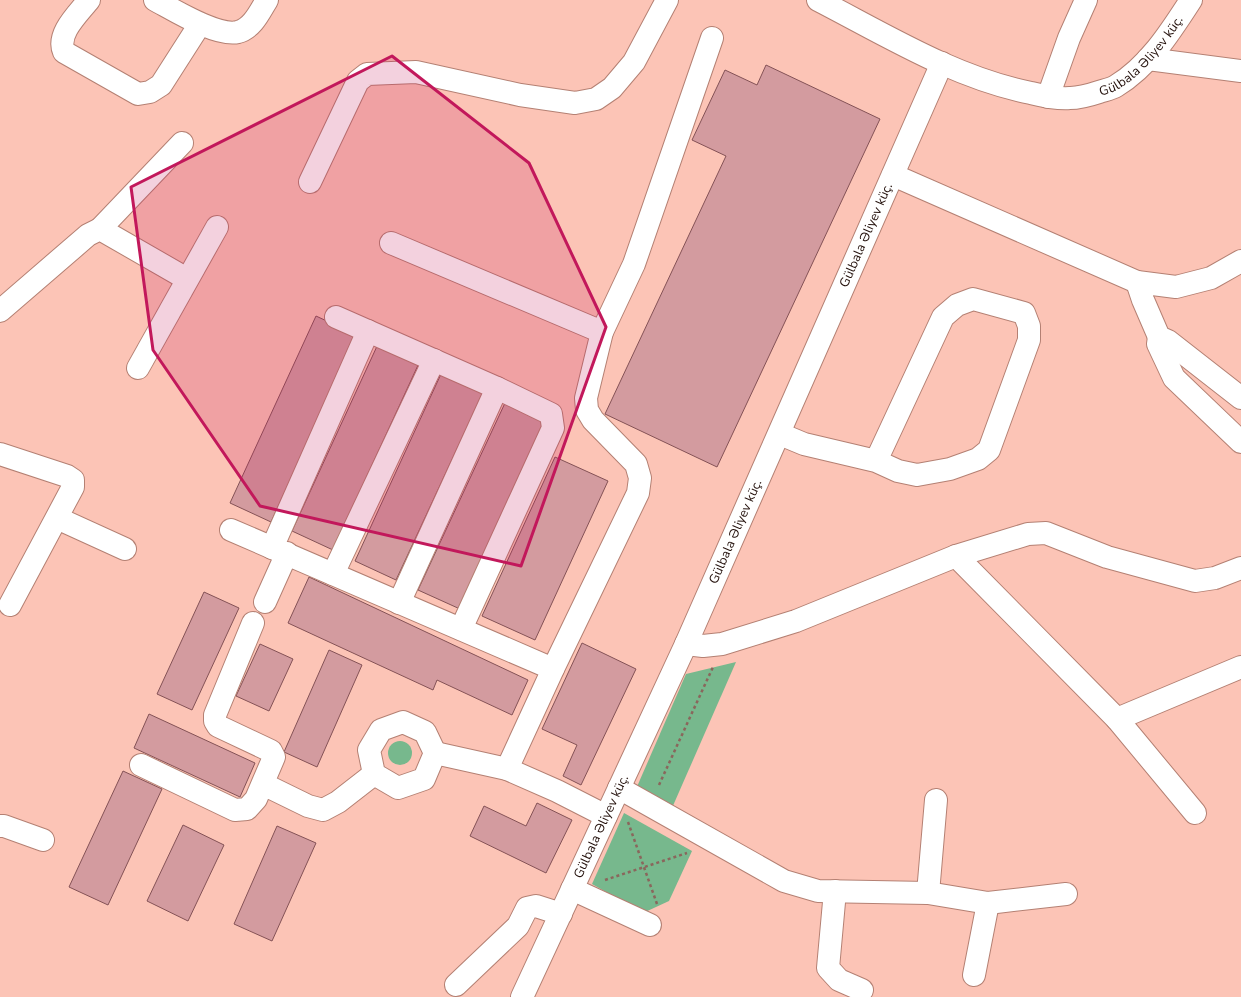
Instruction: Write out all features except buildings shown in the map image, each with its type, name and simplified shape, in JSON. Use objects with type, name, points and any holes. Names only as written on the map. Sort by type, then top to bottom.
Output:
[{"type":"street","points":[[89,0],[63,36],[61,45],[64,52],[138,94],[150,92],[161,85],[200,24]]},
{"type":"street","points":[[155,0],[200,24],[220,31],[239,32],[255,20],[267,0]]},
{"type":"street","points":[[310,182],[358,81],[367,74],[416,72],[520,95],[575,103],[596,99],[612,88],[634,62],[667,0]]},
{"type":"street","name":"Gülbala Əliyev küç.","points":[[818,0],[942,63],[1009,89],[1048,97],[1070,98],[1093,94],[1115,87],[1134,73],[1170,33],[1191,0]]},
{"type":"street","points":[[1048,97],[1069,38],[1086,0]]},
{"type":"street","points":[[507,769],[553,669],[638,493],[640,478],[636,464],[593,420],[587,410],[586,398],[602,332],[634,264],[712,38]]},
{"type":"street","points":[[1148,59],[1241,71]]},
{"type":"street","name":"Gülbala Əliyev küç.","points":[[522,997],[686,644],[780,434],[942,63]]},
{"type":"street","points":[[0,312],[88,236],[100,229],[182,143]]},
{"type":"street","points":[[893,175],[1137,282],[1176,287],[1211,278],[1241,262]]},
{"type":"street","points":[[138,368],[217,227]]},
{"type":"street","points":[[100,229],[187,279]]},
{"type":"street","points":[[391,243],[602,332]]},
{"type":"street","points":[[1137,282],[1159,337],[1158,344],[1174,378],[1241,442]]},
{"type":"street","points":[[780,434],[804,444],[876,461],[898,471],[917,475],[950,469],[978,459],[989,450],[1029,340],[1029,326],[1024,313],[973,299],[957,305],[943,317],[876,461]]},
{"type":"street","points":[[336,317],[497,388],[551,414],[553,428],[461,629]]},
{"type":"street","points":[[265,602],[279,551],[368,331]]},
{"type":"street","points":[[1159,337],[1168,341],[1241,398]]},
{"type":"street","points":[[333,574],[434,360]]},
{"type":"street","points":[[399,602],[497,388]]},
{"type":"street","points":[[0,454],[66,476],[73,480],[73,487],[10,605]]},
{"type":"street","points":[[57,518],[125,549]]},
{"type":"street","points":[[231,530],[553,669]]},
{"type":"street","points":[[686,644],[703,646],[722,644],[796,621],[956,556],[1028,534],[1046,533],[1107,557],[1195,581],[1215,578],[1241,568]]},
{"type":"street","points":[[956,556],[1117,719],[1195,813]]},
{"type":"street","points":[[141,765],[235,810],[247,809],[256,799],[274,757],[271,751],[218,726],[215,721],[215,715],[253,622]]},
{"type":"street","points":[[1117,719],[1241,668]]},
{"type":"street","points":[[403,722],[425,732],[435,754],[424,779],[398,788],[374,774],[369,750],[381,730],[403,722]]},
{"type":"street","points":[[435,754],[507,769],[557,791],[606,816]]},
{"type":"street","points":[[262,784],[308,806],[323,810],[338,802],[374,774]]},
{"type":"street","points":[[619,788],[784,881],[818,891],[928,893],[988,903],[1066,894]]},
{"type":"street","points":[[928,893],[936,800]]},
{"type":"street","points":[[0,826],[4,826],[44,840]]},
{"type":"street","points":[[572,889],[650,925]]},
{"type":"street","points":[[835,891],[828,968],[839,980],[862,990]]},
{"type":"street","points":[[974,975],[988,903]]},
{"type":"street","points":[[456,985],[518,926],[527,908],[536,906],[561,914]]},
{"type":"path","points":[[650,806],[722,644]]},
{"type":"path","points":[[619,788],[624,813],[658,907],[650,925]]},
{"type":"path","points":[[572,889],[692,851],[701,834]]},
{"type":"highlighted area","points":[[392,56],[529,163],[606,327],[521,566],[260,506],[153,350],[131,187]]},
{"type":"green space","points":[[736,662],[672,808],[636,789],[686,674]]},
{"type":"green space","points":[[400,741],[409,744],[412,753],[409,762],[400,765],[391,762],[388,753],[391,744]]},
{"type":"green space","points":[[624,813],[692,851],[669,901],[643,913],[592,884]]}]
